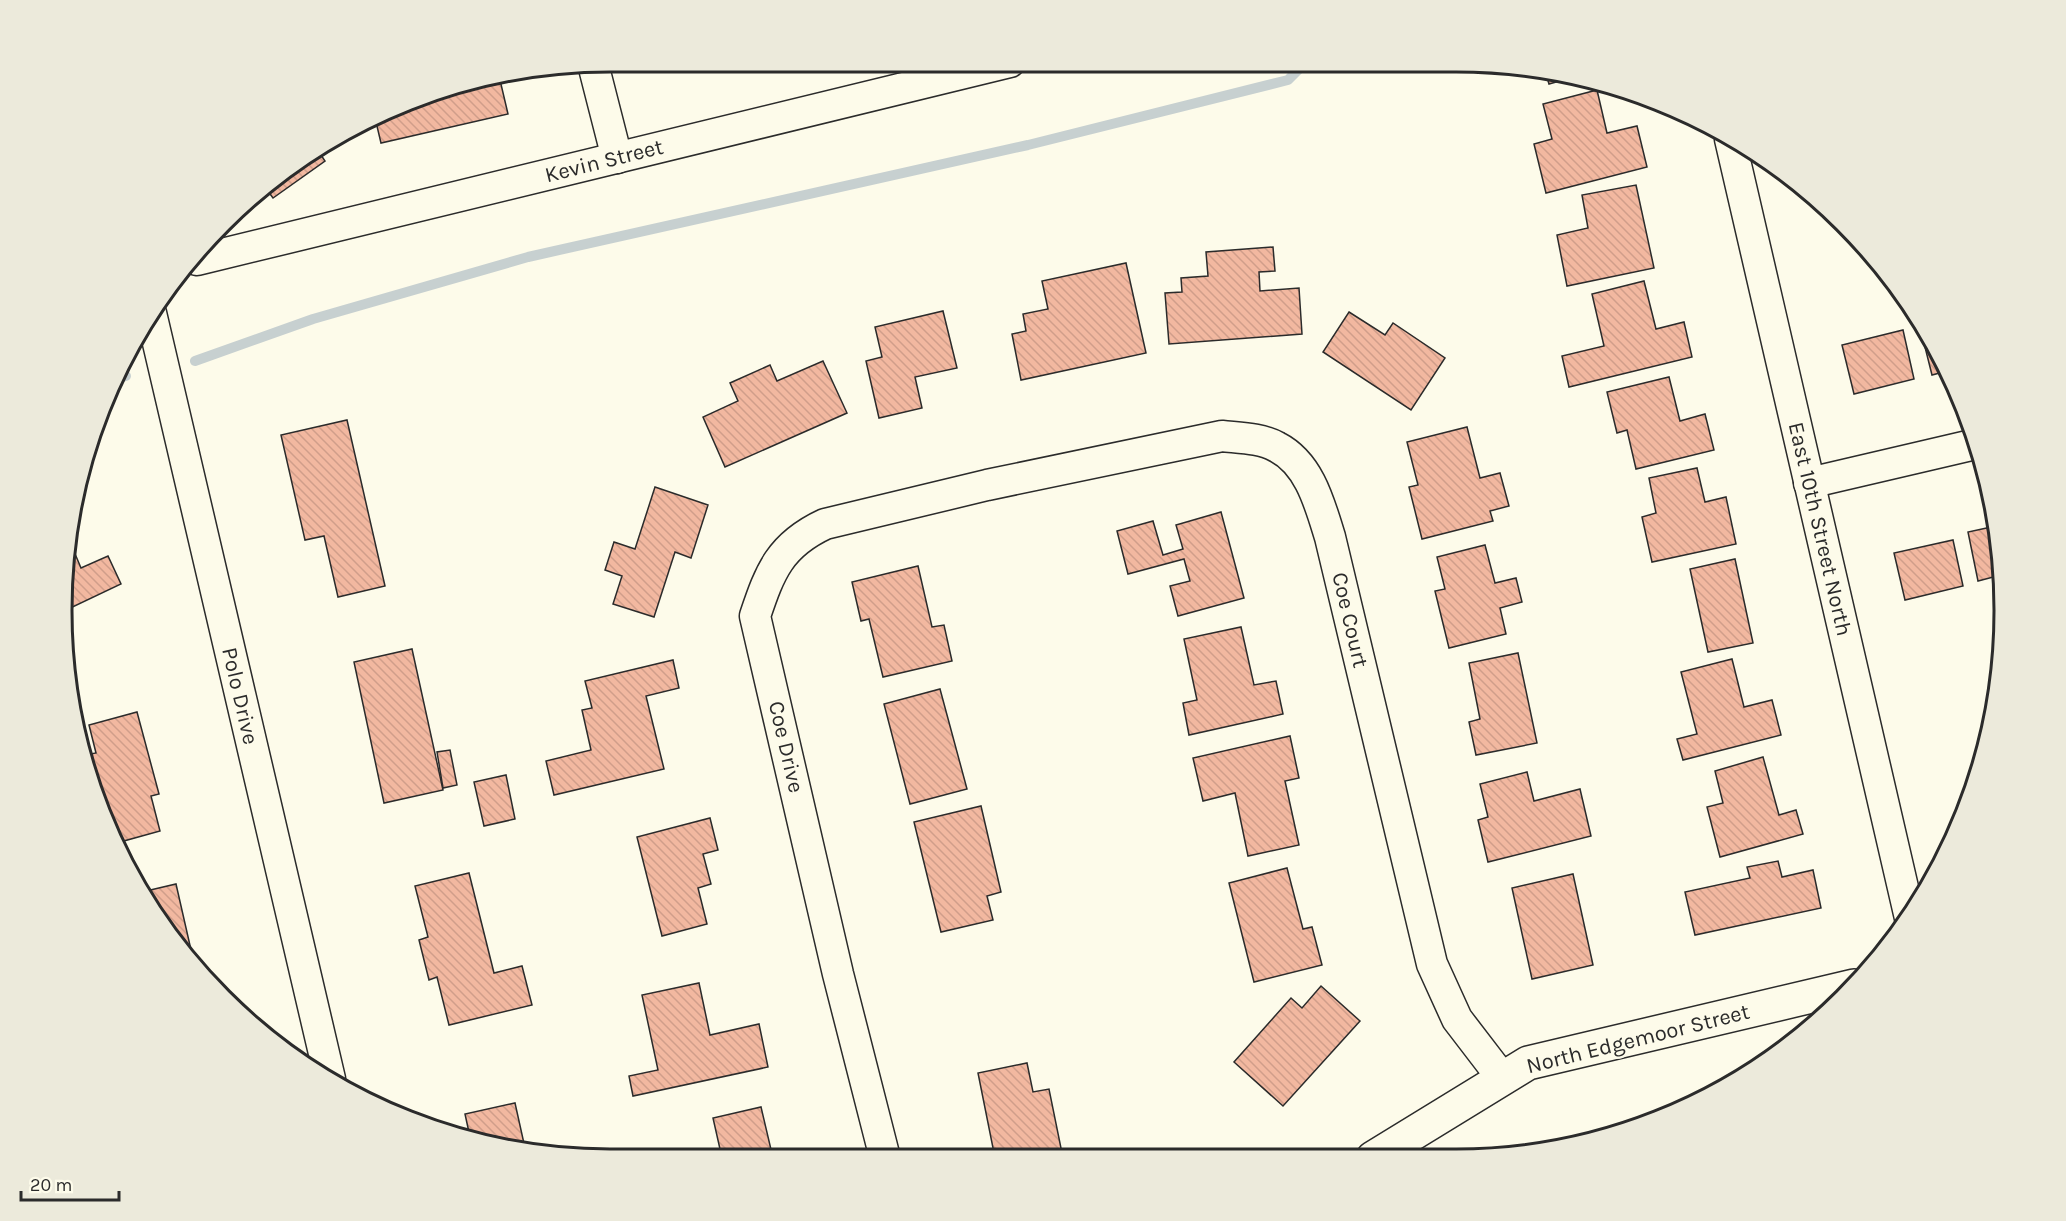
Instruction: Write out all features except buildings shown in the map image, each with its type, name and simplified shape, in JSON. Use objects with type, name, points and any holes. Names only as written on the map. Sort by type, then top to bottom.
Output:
[{"type":"street","points":[[595,72],[617,158]]},
{"type":"street","name":"Kevin Street","points":[[203,259],[969,72]]},
{"type":"street","name":"East 10th Street North","points":[[1732,149],[1907,904]]},
{"type":"street","name":"Polo Drive","points":[[154,325],[328,1068]]},
{"type":"street","name":"Coe Court","points":[[987,485],[1222,436],[1253,439],[1278,447],[1300,466],[1316,495],[1330,537],[1432,963],[1457,1019],[1503,1079]]},
{"type":"street","points":[[1809,483],[1968,446]]},
{"type":"street","name":"Coe Drive","points":[[883,1149],[838,974],[755,616],[768,577],[786,551],[804,533],[825,524],[987,485]]},
{"type":"street","name":"North Edgemoor Street","points":[[1388,1149],[1528,1063],[1837,990]]},
{"type":"waterway","points":[[195,361],[313,319],[528,257],[1028,145],[1288,80],[1296,72]]}]
